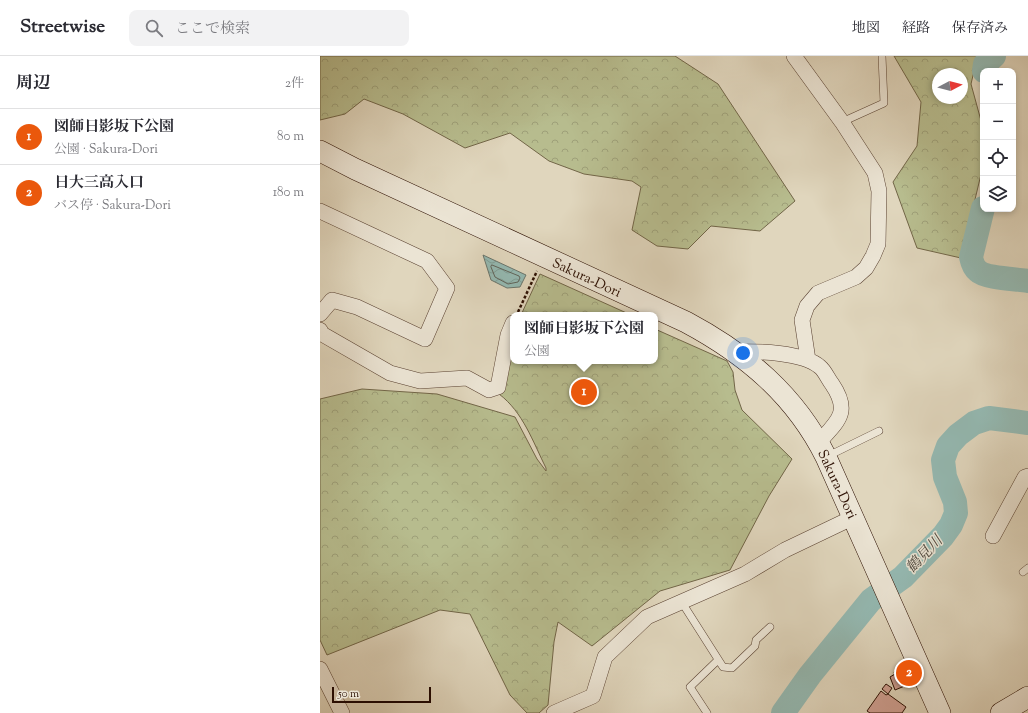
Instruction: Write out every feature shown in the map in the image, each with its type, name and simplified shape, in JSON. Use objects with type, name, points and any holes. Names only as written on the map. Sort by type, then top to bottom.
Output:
[{"type":"street","points":[[794,56],[842,122],[875,173],[879,191],[878,244],[866,268],[856,277],[818,293],[807,306],[802,320],[808,360]]},
{"type":"street","name":"Sakura-Dori","points":[[320,151],[355,169],[686,322],[712,336],[735,352],[776,386],[800,414],[823,449],[940,713]]},
{"type":"street","points":[[320,211],[427,261],[447,288],[425,339],[357,307],[332,300],[320,314]]},
{"type":"street","points":[[320,330],[322,334],[390,373],[420,381],[467,378],[489,390],[498,387],[510,330]]},
{"type":"street","points":[[735,352],[765,351],[808,360],[820,367],[838,394],[841,402],[841,412],[838,422],[823,449]]},
{"type":"street","points":[[993,536],[1025,477],[1028,476]]},
{"type":"street","points":[[554,713],[593,696],[606,657],[647,618],[681,601],[745,574],[785,550],[854,517]]},
{"type":"street","points":[[320,669],[342,713]]},
{"type":"street","points":[[1001,713],[1028,697]]},
{"type":"lane","points":[[842,122],[884,103],[882,56]]},
{"type":"lane","points":[[823,449],[879,431]]},
{"type":"lane","points":[[681,601],[723,667],[732,668],[755,646],[756,640],[770,628]]},
{"type":"lane","points":[[707,713],[690,687],[718,660]]},
{"type":"path","points":[[518,312],[544,256]]},
{"type":"green space","points":[[320,56],[675,56],[718,84],[795,201],[760,231],[711,226],[688,249],[657,246],[632,230],[641,187],[632,181],[584,174],[549,161],[510,133],[465,148],[403,114],[364,99],[345,114],[320,120]]},
{"type":"green space","points":[[894,56],[980,56],[977,58],[971,84],[980,117],[980,179],[961,258],[917,248],[893,182],[917,146],[921,102]]},
{"type":"green space","points":[[540,274],[624,312],[522,312]]},
{"type":"green space","points":[[658,330],[727,361],[733,372],[735,390],[742,410],[792,459],[769,496],[730,570],[660,591],[592,646],[558,622],[554,642],[548,705],[539,713],[527,713],[510,695],[470,614],[440,610],[327,655],[320,640],[320,399],[362,389],[437,394],[515,417],[537,459],[546,471],[532,438],[521,418],[499,394],[510,346],[510,364],[658,364]]},
{"type":"water","points":[[483,255],[526,275],[520,287],[507,288],[491,280]]},
{"type":"building","points":[[901,670],[907,685],[895,690],[890,677],[895,674],[894,672]]},
{"type":"building","points":[[886,684],[892,688],[888,694],[882,689]]},
{"type":"building","points":[[881,691],[886,695],[888,694],[906,707],[902,713],[870,713],[867,711]]},
{"type":"waterway","name":"鶴見川","points":[[984,68],[985,64],[994,56]]},
{"type":"waterway","name":"鶴見川","points":[[982,212],[971,257],[974,267],[978,271],[987,275],[1028,281]]},
{"type":"waterway","name":"鶴見川","points":[[783,713],[810,675],[871,600],[903,577],[943,536],[951,525],[956,513],[955,502],[945,477],[943,460],[948,446],[958,435],[974,423],[989,418],[1028,423]]},
{"type":"place","name":"図師日影坂下公園","points":[[584,392]]},
{"type":"place","name":"日大三高入口","points":[[909,673]]}]
